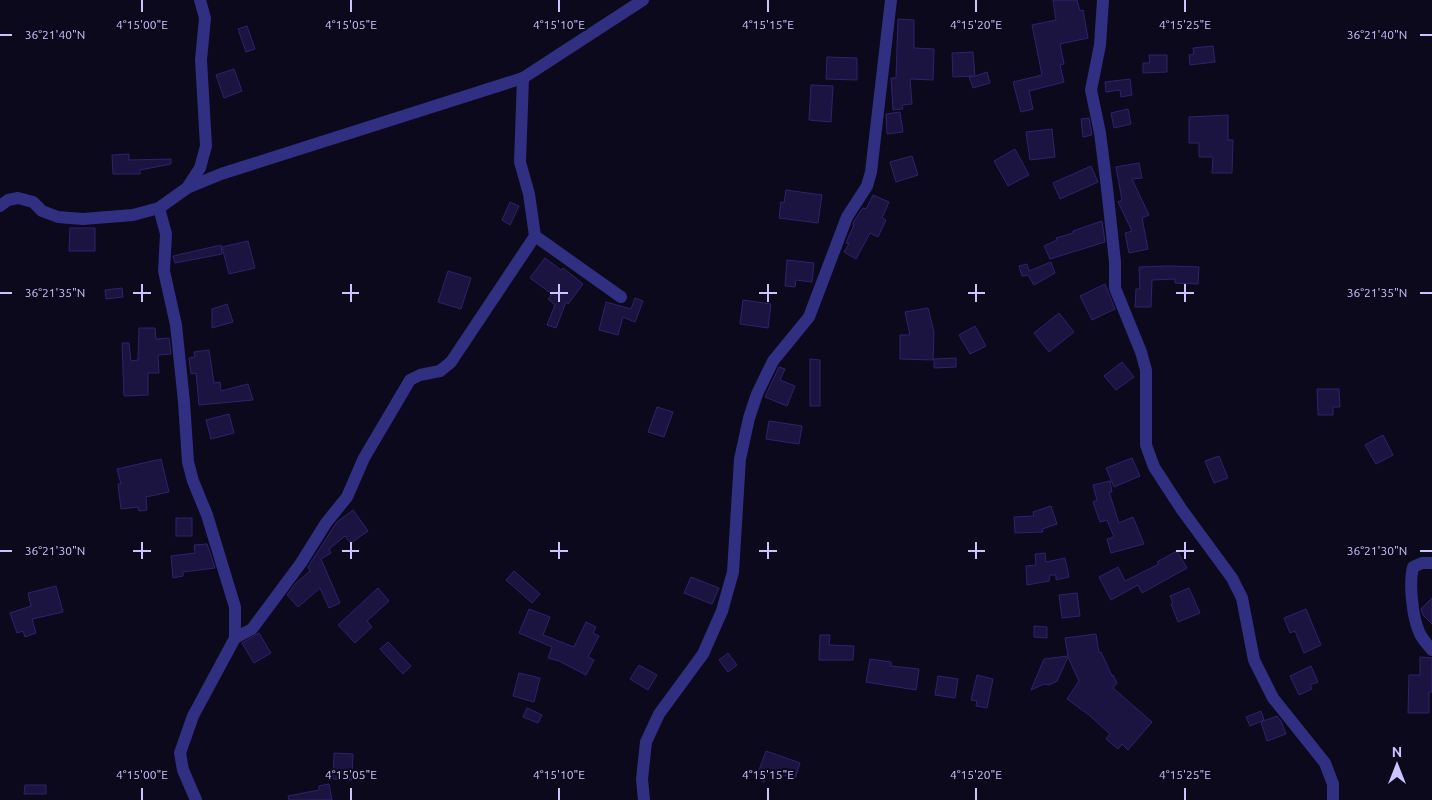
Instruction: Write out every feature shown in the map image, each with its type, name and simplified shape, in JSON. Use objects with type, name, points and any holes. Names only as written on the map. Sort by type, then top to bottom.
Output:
[{"type":"street","points":[[187,188],[200,168],[206,146],[201,60],[205,18],[200,0]]},
{"type":"street","points":[[0,206],[8,200],[18,198],[33,202],[42,211],[58,217],[84,219],[133,215],[159,208],[187,188],[222,174],[523,78],[643,0]]},
{"type":"street","points":[[644,800],[642,779],[646,742],[659,714],[703,654],[722,611],[733,572],[740,459],[749,418],[757,394],[773,361],[809,317],[847,217],[867,186],[871,172],[891,0]]},
{"type":"street","points":[[1103,0],[1100,45],[1091,90],[1100,133],[1107,188],[1115,262],[1115,288],[1141,352],[1146,370],[1146,446],[1154,467],[1182,510],[1232,578],[1242,598],[1254,660],[1273,698],[1325,762],[1333,784],[1333,800]]},
{"type":"street","points":[[235,638],[252,629],[300,563],[326,522],[347,497],[364,458],[410,380],[420,375],[440,371],[451,362],[536,236],[529,194],[520,162],[523,78]]},
{"type":"street","points":[[159,208],[166,234],[164,270],[176,325],[188,462],[193,481],[207,515],[235,607],[235,638],[193,716],[180,753],[183,770],[196,800]]},
{"type":"street","points":[[536,236],[620,297]]},
{"type":"street","points":[[1432,563],[1422,563],[1413,567],[1411,576],[1416,625],[1421,636],[1432,650]]},
{"type":"building","points":[[1053,0],[1077,0],[1080,11],[1083,10],[1088,38],[1060,44],[1064,64],[1060,65],[1064,82],[1029,91],[1033,109],[1021,112],[1013,82],[1042,75],[1032,25],[1056,20]]},
{"type":"building","points":[[898,19],[914,20],[914,48],[934,49],[933,80],[910,79],[912,104],[902,105],[903,109],[893,110],[891,78],[896,78]]},
{"type":"building","points":[[247,26],[255,49],[246,52],[238,29]]},
{"type":"building","points":[[1213,46],[1215,62],[1190,65],[1189,55],[1194,54],[1193,48]]},
{"type":"building","points":[[973,52],[975,76],[987,72],[990,83],[973,88],[969,77],[974,76],[953,77],[952,53]]},
{"type":"building","points":[[1149,55],[1167,55],[1167,72],[1143,73],[1143,63],[1150,63]]},
{"type":"building","points":[[827,57],[857,58],[857,80],[826,79]]},
{"type":"building","points":[[234,69],[242,91],[224,98],[216,75]]},
{"type":"building","points":[[1130,79],[1132,95],[1121,97],[1120,90],[1106,92],[1105,82]]},
{"type":"building","points":[[811,85],[833,86],[831,122],[809,120]]},
{"type":"building","points":[[1128,109],[1131,124],[1114,128],[1111,113]]},
{"type":"building","points":[[900,112],[903,132],[887,134],[886,114]]},
{"type":"building","points":[[1228,115],[1228,140],[1233,140],[1232,173],[1212,173],[1213,157],[1199,157],[1199,143],[1189,143],[1189,117]]},
{"type":"building","points":[[1089,118],[1092,135],[1083,137],[1081,119]]},
{"type":"building","points":[[1052,129],[1055,157],[1030,160],[1026,132]]},
{"type":"building","points":[[1015,149],[1029,175],[1008,186],[994,161]]},
{"type":"building","points":[[129,154],[129,160],[171,159],[171,164],[140,170],[140,174],[113,174],[112,155]]},
{"type":"building","points":[[912,156],[918,175],[896,182],[890,162]]},
{"type":"building","points":[[1139,163],[1142,178],[1132,179],[1149,215],[1142,218],[1148,249],[1129,253],[1125,233],[1132,231],[1118,202],[1122,200],[1116,167]]},
{"type":"building","points":[[1091,166],[1098,182],[1060,199],[1053,183]]},
{"type":"building","points":[[786,190],[822,195],[818,223],[779,218],[781,202],[784,203]]},
{"type":"building","points":[[873,195],[889,202],[882,218],[886,220],[878,237],[870,233],[856,259],[844,252],[849,244],[846,243],[854,221],[863,208],[866,209]]},
{"type":"building","points":[[510,202],[519,206],[510,225],[502,220]]},
{"type":"building","points":[[1102,221],[1105,242],[1050,259],[1044,246],[1057,240],[1056,238]]},
{"type":"building","points":[[70,228],[95,228],[95,251],[69,251]]},
{"type":"building","points":[[248,241],[255,268],[229,274],[222,247]]},
{"type":"building","points":[[221,245],[222,254],[175,263],[173,256]]},
{"type":"building","points":[[545,258],[561,270],[563,268],[583,284],[568,304],[566,302],[556,328],[547,325],[555,305],[548,299],[552,294],[530,278]]},
{"type":"building","points":[[787,260],[814,263],[812,282],[796,280],[795,287],[785,286]]},
{"type":"building","points":[[1051,262],[1055,273],[1034,285],[1028,275],[1022,276],[1019,266],[1027,264],[1029,271]]},
{"type":"building","points":[[1139,267],[1199,267],[1198,284],[1175,283],[1175,279],[1152,280],[1151,307],[1135,307],[1136,289],[1140,289]]},
{"type":"building","points":[[448,271],[471,278],[461,309],[438,302]]},
{"type":"building","points":[[1105,284],[1115,309],[1092,320],[1080,296]]},
{"type":"building","points":[[122,288],[123,297],[106,299],[105,290]]},
{"type":"building","points":[[635,298],[643,301],[635,322],[623,317],[618,335],[599,330],[606,302],[631,309]]},
{"type":"building","points":[[743,300],[771,304],[768,328],[740,324]]},
{"type":"building","points":[[227,304],[233,322],[212,328],[212,309]]},
{"type":"building","points":[[928,308],[934,332],[933,360],[900,359],[900,335],[910,335],[905,312]]},
{"type":"building","points":[[1059,313],[1074,332],[1049,352],[1034,333]]},
{"type":"building","points":[[975,326],[986,346],[970,354],[959,335]]},
{"type":"building","points":[[139,328],[155,328],[156,339],[169,338],[171,354],[158,355],[159,373],[148,373],[148,395],[124,396],[122,343],[129,343],[131,361],[138,360]]},
{"type":"building","points":[[209,350],[214,383],[220,382],[221,391],[248,384],[253,400],[199,405],[196,373],[191,374],[189,358],[195,357],[194,352]]},
{"type":"building","points":[[956,358],[956,367],[934,368],[934,359]]},
{"type":"building","points":[[810,359],[820,360],[820,406],[810,406]]},
{"type":"building","points":[[1122,362],[1134,377],[1116,390],[1104,376]]},
{"type":"building","points":[[779,367],[785,369],[780,380],[795,386],[787,406],[765,397]]},
{"type":"building","points":[[1317,389],[1339,389],[1340,407],[1333,407],[1333,415],[1318,415]]},
{"type":"building","points":[[657,407],[673,412],[664,437],[648,432]]},
{"type":"building","points":[[229,414],[234,433],[211,439],[206,420]]},
{"type":"building","points":[[769,421],[802,426],[799,444],[766,439]]},
{"type":"building","points":[[1383,435],[1393,455],[1376,464],[1365,445]]},
{"type":"building","points":[[1219,456],[1228,478],[1214,483],[1205,461]]},
{"type":"building","points":[[1132,458],[1140,476],[1114,487],[1106,468]]},
{"type":"building","points":[[161,459],[169,492],[146,497],[147,510],[139,511],[138,507],[121,509],[118,484],[121,484],[117,469]]},
{"type":"building","points":[[1110,481],[1112,492],[1109,492],[1119,523],[1133,517],[1144,544],[1111,553],[1107,539],[1114,537],[1107,520],[1100,522],[1093,502],[1097,500],[1093,485]]},
{"type":"building","points":[[1051,506],[1057,524],[1042,529],[1043,532],[1015,533],[1014,517],[1034,516],[1033,512]]},
{"type":"building","points":[[353,510],[368,531],[351,543],[345,536],[329,549],[331,553],[321,559],[340,603],[329,608],[320,588],[298,607],[287,595],[296,583],[310,571],[308,567],[337,522]]},
{"type":"building","points":[[176,518],[192,518],[192,536],[176,536]]},
{"type":"building","points":[[207,544],[215,568],[183,572],[183,576],[173,578],[171,556],[195,553],[194,545]]},
{"type":"building","points":[[1177,551],[1187,568],[1142,593],[1138,585],[1111,600],[1099,577],[1118,567],[1125,581],[1159,564],[1157,562]]},
{"type":"building","points":[[1045,553],[1046,562],[1065,558],[1069,577],[1056,580],[1056,575],[1050,575],[1049,581],[1027,585],[1026,566],[1036,565],[1035,554]]},
{"type":"building","points":[[514,571],[540,594],[532,603],[506,580]]},
{"type":"building","points":[[691,577],[719,588],[712,604],[684,593]]},
{"type":"building","points":[[56,586],[63,612],[32,619],[36,633],[25,637],[23,631],[17,633],[10,613],[31,606],[28,593]]},
{"type":"building","points":[[378,588],[389,601],[367,621],[372,627],[355,643],[338,625]]},
{"type":"building","points":[[1189,588],[1200,613],[1178,622],[1170,596]]},
{"type":"building","points":[[1077,593],[1080,616],[1062,618],[1059,595]]},
{"type":"building","points":[[1432,598],[1432,624],[1423,615],[1421,609]]},
{"type":"building","points":[[529,609],[550,617],[543,635],[574,647],[586,622],[596,627],[593,633],[599,636],[588,657],[594,660],[586,675],[559,661],[548,658],[552,647],[519,633]]},
{"type":"building","points":[[1306,609],[1321,645],[1304,653],[1295,631],[1290,633],[1284,618]]},
{"type":"building","points":[[1034,626],[1047,627],[1047,638],[1034,637]]},
{"type":"building","points":[[259,633],[271,653],[254,663],[242,643]]},
{"type":"building","points":[[1096,634],[1099,653],[1101,652],[1117,683],[1113,688],[1152,722],[1128,750],[1122,744],[1118,749],[1106,739],[1110,734],[1067,699],[1079,681],[1068,657],[1057,681],[1031,690],[1044,659],[1068,656],[1065,638]]},
{"type":"building","points":[[820,635],[830,635],[829,645],[854,646],[853,660],[819,660]]},
{"type":"building","points":[[388,642],[411,666],[403,674],[380,649]]},
{"type":"building","points":[[728,653],[737,665],[728,672],[719,660]]},
{"type":"building","points":[[1420,657],[1432,658],[1432,692],[1429,692],[1429,713],[1408,713],[1409,675],[1420,675]]},
{"type":"building","points":[[870,659],[891,662],[891,666],[919,669],[916,690],[866,682]]},
{"type":"building","points":[[639,665],[657,675],[648,690],[630,679]]},
{"type":"building","points":[[1311,666],[1318,682],[1310,685],[1312,689],[1299,695],[1290,676]]},
{"type":"building","points":[[519,673],[540,678],[534,702],[513,696]]},
{"type":"building","points":[[977,675],[993,679],[987,708],[976,706],[977,701],[971,700]]},
{"type":"building","points":[[938,676],[958,679],[955,698],[935,695]]},
{"type":"building","points":[[527,708],[542,715],[538,723],[523,717]]},
{"type":"building","points":[[1261,711],[1264,720],[1250,726],[1246,717]]},
{"type":"building","points":[[1277,716],[1286,734],[1267,741],[1261,722]]},
{"type":"building","points":[[766,751],[800,763],[795,779],[769,770],[764,782],[756,778]]},
{"type":"building","points":[[334,753],[353,754],[352,780],[333,779]]},
{"type":"building","points":[[329,784],[332,800],[289,800],[288,796],[319,790],[319,786]]},
{"type":"building","points":[[25,785],[46,785],[46,794],[24,794]]}]
